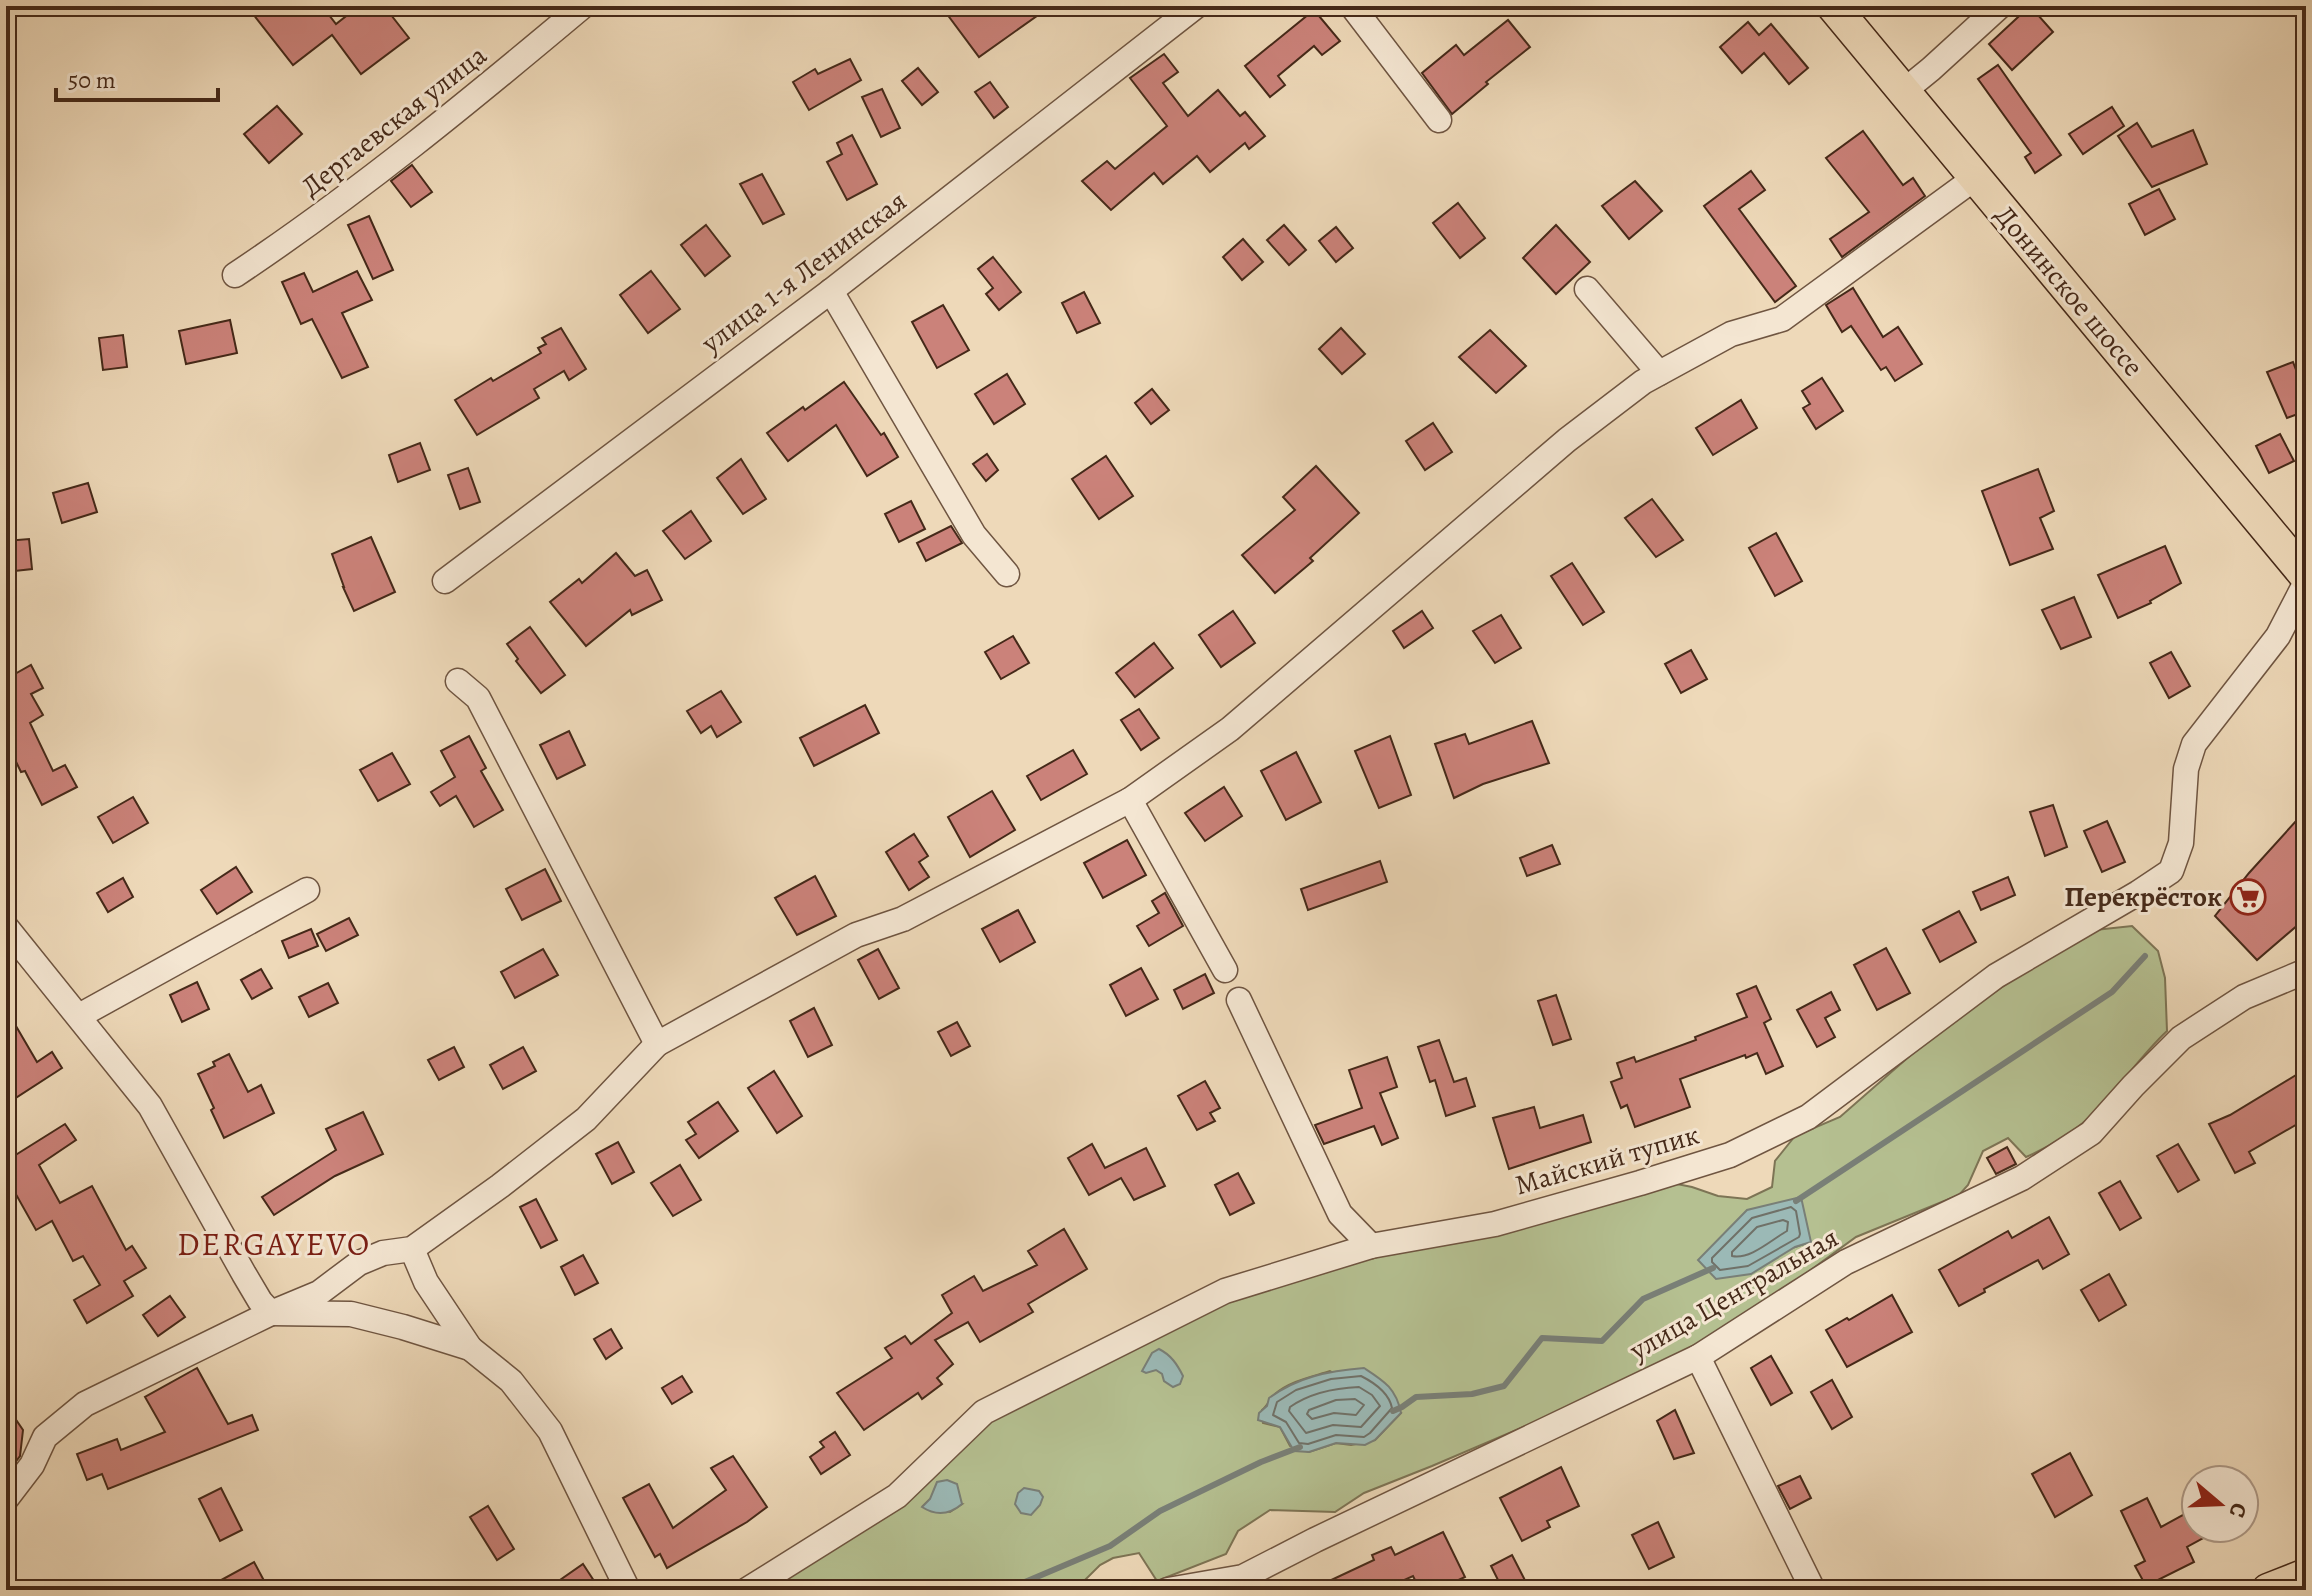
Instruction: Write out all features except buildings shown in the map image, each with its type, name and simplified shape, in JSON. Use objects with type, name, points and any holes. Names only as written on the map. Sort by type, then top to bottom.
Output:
[{"type":"main road","name":"Донинское шоссе","points":[[1833,6],[2302,565]]},
{"type":"main road","points":[[2268,1590],[2306,1575]]},
{"type":"street","name":"Дергаевская улица","points":[[235,275],[306,228],[398,158],[583,6]]},
{"type":"street","name":"улица 1-я Ленинская","points":[[445,581],[831,291],[1196,6]]},
{"type":"street","points":[[1352,6],[1439,120]]},
{"type":"street","points":[[1904,91],[2000,6]]},
{"type":"street","points":[[6,1499],[32,1465],[45,1437],[85,1404],[271,1313],[319,1293],[359,1263],[383,1253],[412,1249],[586,1119],[657,1044],[856,935],[903,919],[1130,800],[1230,729],[1567,440],[1643,382],[1731,334],[1782,319],[1975,178]]},
{"type":"street","points":[[1587,289],[1659,373]]},
{"type":"street","points":[[831,291],[974,535],[1007,574]]},
{"type":"street","name":"Майский тупик","points":[[747,1590],[897,1496],[984,1412],[1225,1291],[1371,1246],[1495,1224],[1640,1183],[1730,1155],[1808,1117],[1996,976],[2171,871],[2181,843],[2186,769],[2194,744],[2278,636],[2302,565]]},
{"type":"street","points":[[458,681],[478,698],[657,1044]]},
{"type":"street","points":[[1130,800],[1225,970]]},
{"type":"street","points":[[79,1016],[307,890]]},
{"type":"street","points":[[6,927],[150,1106],[244,1274],[271,1313],[351,1314],[470,1348]]},
{"type":"street","name":"улица Центральная","points":[[1168,1590],[1243,1577],[1698,1357],[1846,1262],[2022,1178],[2091,1133],[2181,1038],[2244,997],[2306,971]]},
{"type":"street","points":[[1239,1000],[1340,1214],[1371,1246]]},
{"type":"street","points":[[412,1249],[426,1282],[470,1348],[511,1381],[550,1431],[628,1590]]},
{"type":"street","points":[[1698,1357],[1813,1590]]},
{"type":"green space","points":[[2132,926],[2158,951],[2165,978],[2167,1031],[2095,1111],[2063,1137],[2026,1157],[2008,1138],[1983,1151],[1968,1185],[1959,1195],[1856,1237],[1734,1326],[1684,1358],[1364,1493],[1335,1512],[1270,1510],[1238,1531],[1226,1554],[1157,1581],[1139,1553],[1113,1558],[1067,1590],[756,1590],[989,1417],[1231,1300],[1323,1267],[1667,1182],[1718,1196],[1747,1199],[1772,1187],[1775,1161],[1795,1136],[1840,1117],[1928,1040],[2023,972],[2095,930]],"holes":[[[1800,1197],[1810,1242],[1795,1247]],[[1330,1371],[1401,1413],[1375,1440],[1351,1445],[1336,1443],[1309,1452],[1290,1446],[1280,1427],[1263,1423],[1262,1410],[1275,1394],[1294,1383]],[[930,1499],[962,1504],[950,1512],[923,1506]]]},
{"type":"water","points":[[1801,1197],[1811,1242],[1795,1247],[1751,1274],[1716,1279],[1698,1260],[1747,1210]]},
{"type":"water","points":[[1159,1349],[1170,1357],[1183,1376],[1180,1384],[1173,1387],[1156,1370],[1142,1371],[1152,1353]]},
{"type":"water","points":[[1364,1368],[1388,1386],[1396,1397],[1401,1413],[1375,1440],[1365,1445],[1336,1443],[1309,1452],[1294,1451],[1280,1427],[1258,1420],[1269,1398],[1291,1385],[1326,1373]]},
{"type":"water","points":[[947,1480],[957,1484],[962,1504],[942,1513],[922,1507],[930,1499],[937,1482]]},
{"type":"water","points":[[1024,1488],[1039,1491],[1043,1497],[1031,1515],[1021,1513],[1015,1504],[1018,1493]]},
{"type":"waterway","points":[[1796,1201],[2112,992],[2145,956]]},
{"type":"waterway","points":[[1393,1411],[1416,1397],[1472,1394],[1504,1386],[1542,1338],[1602,1341],[1643,1299],[1713,1268]]},
{"type":"waterway","points":[[1006,1590],[1110,1546],[1160,1511],[1261,1462],[1300,1447]]},
{"type":"place","name":"Перекрёсток","points":[[2248,897]]},
{"type":"district","name":"DERGAYEVO","points":[[274,1244]]}]
